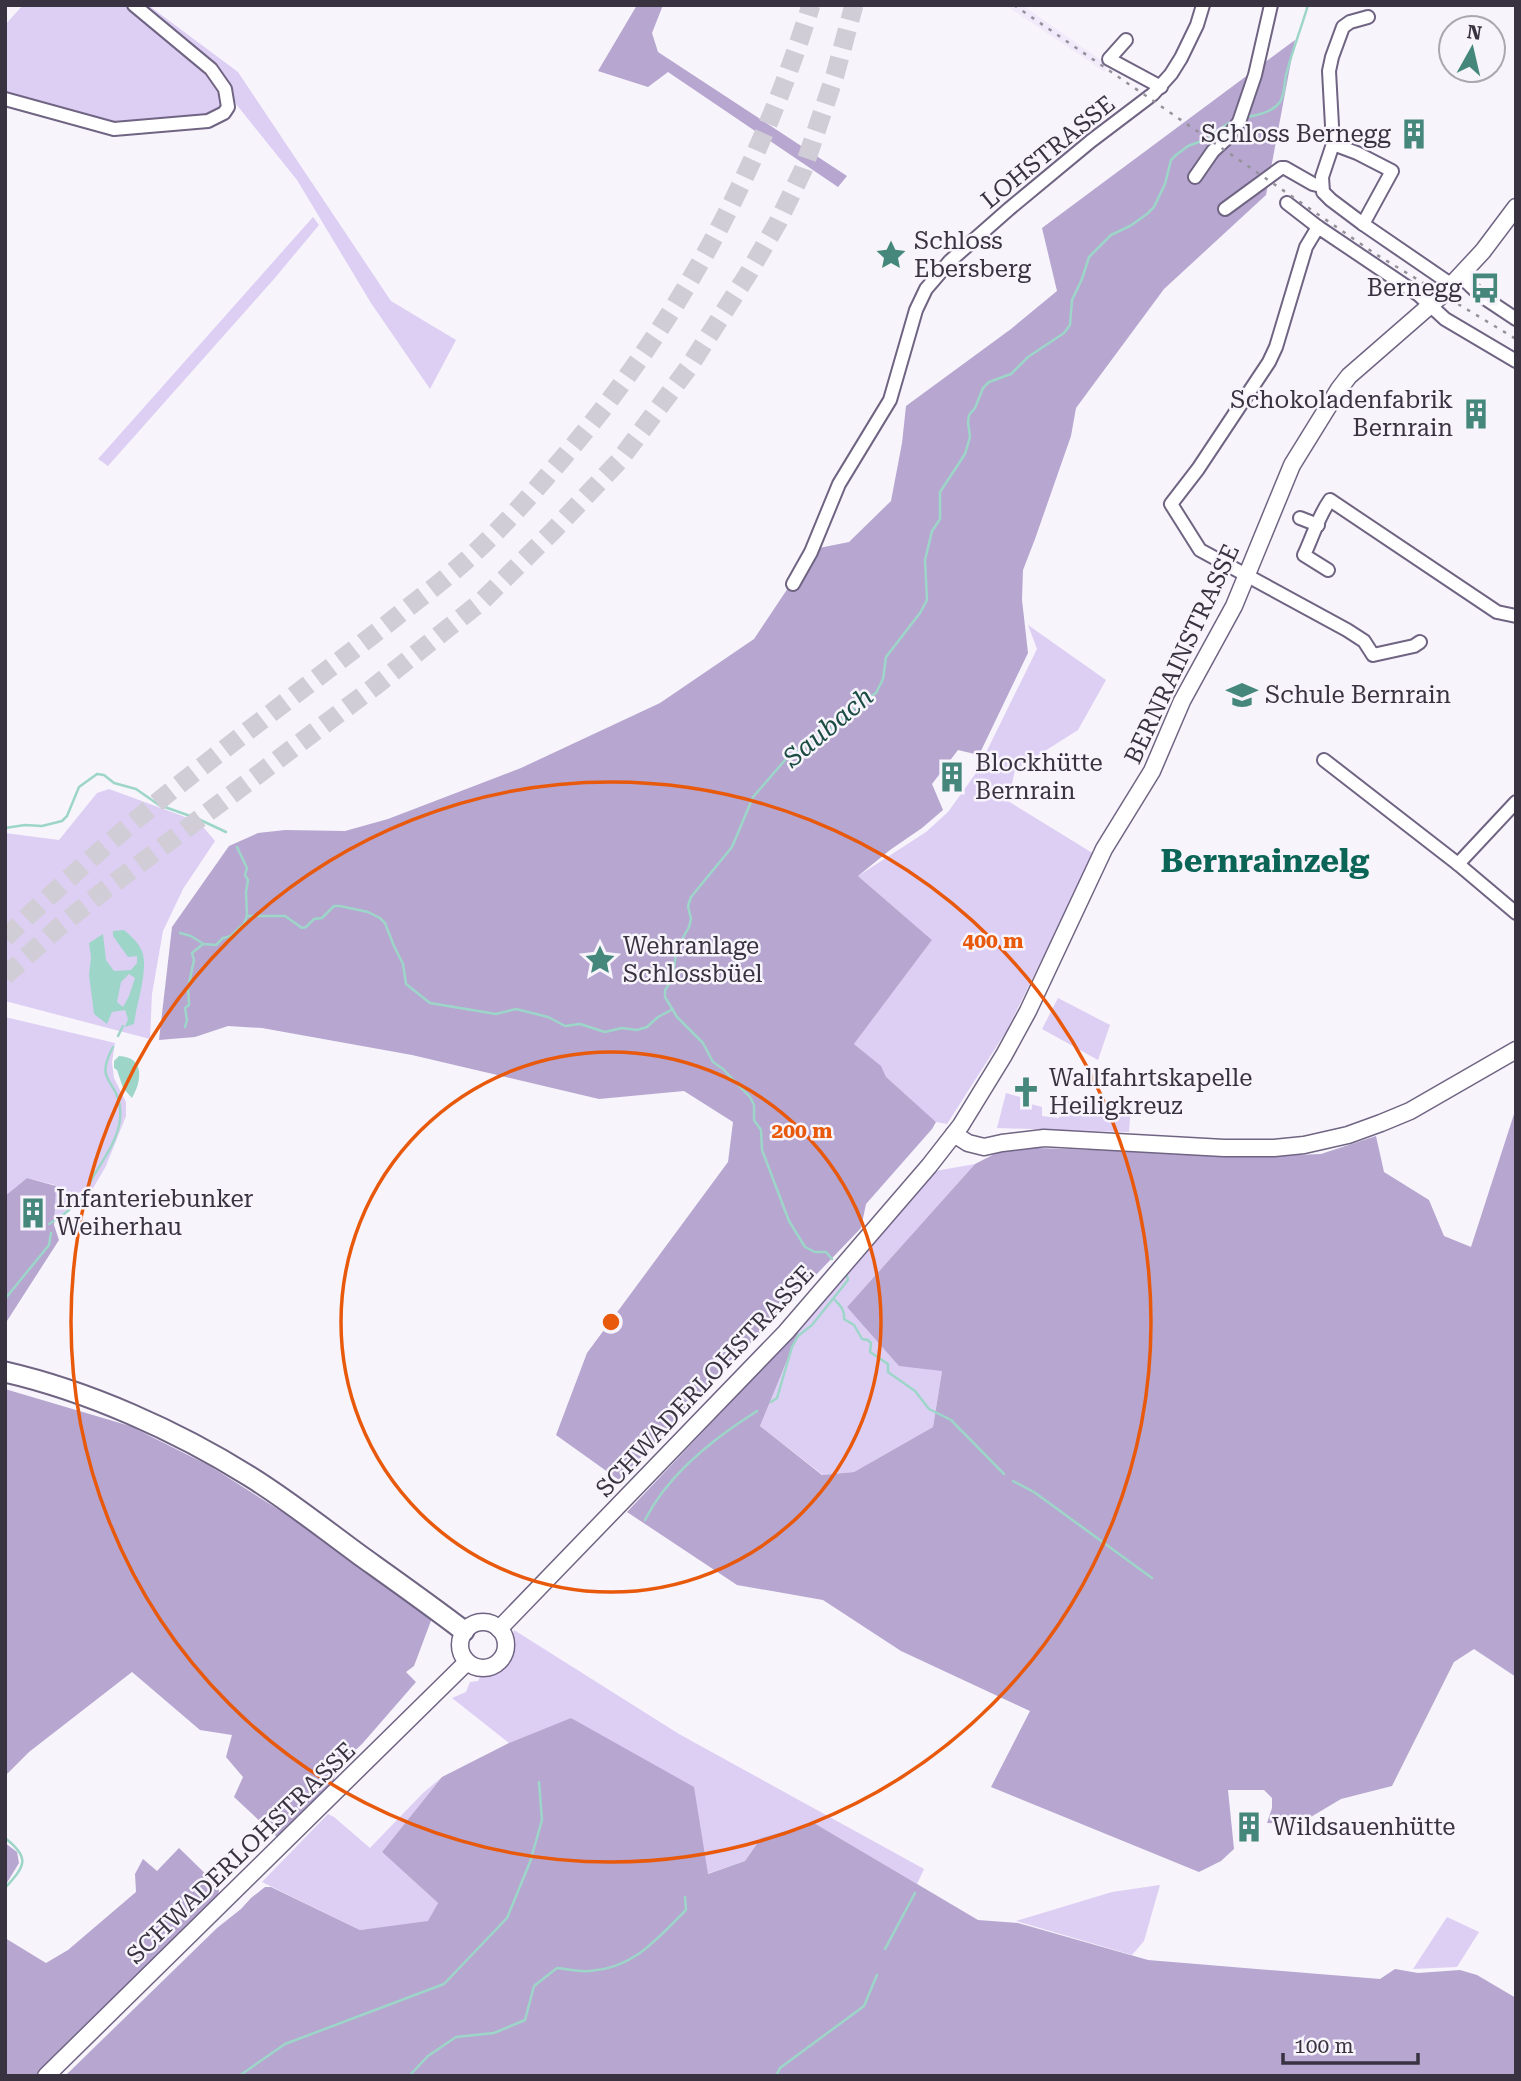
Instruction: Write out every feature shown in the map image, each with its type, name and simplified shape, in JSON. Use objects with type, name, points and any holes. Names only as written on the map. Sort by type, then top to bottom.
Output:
[{"type":"highway","points":[[5,1370],[49,1383],[114,1409],[198,1447],[251,1477],[464,1632]]},
{"type":"highway","points":[[5,1380],[114,1409]]},
{"type":"main road","name":"BERNRAINSTRASSE","points":[[936,1157],[958,1130],[1004,1055],[1028,1011],[1104,849],[1152,771],[1182,701],[1234,606],[1292,465],[1339,389],[1362,364],[1431,307],[1483,251],[1516,207]]},
{"type":"main road","points":[[958,1130],[968,1143],[978,1146],[1044,1139],[1224,1148],[1274,1149],[1304,1145],[1381,1124],[1410,1111],[1516,1050]]},
{"type":"main road","name":"SCHWADERLOHSTRASSE","points":[[499,1629],[786,1332],[936,1157]]},
{"type":"main road","points":[[477,1623],[492,1624],[499,1629],[506,1646],[502,1658],[496,1664],[481,1669],[467,1662],[460,1651],[464,1632],[477,1623]]},
{"type":"main road","name":"SCHWADERLOHSTRASSE","points":[[47,2076],[467,1662]]},
{"type":"street","points":[[5,99],[114,129],[208,121],[224,113],[228,107],[225,89],[211,69],[134,5]]},
{"type":"street","name":"LOHSTRASSE","points":[[793,584],[811,552],[839,484],[890,400],[916,310],[926,289],[950,261],[1009,209],[1161,87],[1181,58],[1197,25],[1203,5]]},
{"type":"street","points":[[1195,177],[1213,150],[1226,139],[1241,117],[1255,75],[1271,5]]},
{"type":"street","points":[[1368,16],[1343,27],[1329,71],[1333,144],[1322,177],[1321,186],[1325,195],[1363,224],[1516,319]]},
{"type":"street","name":"LOHSTRASSE","points":[[1126,40],[1110,60],[1161,87]]},
{"type":"street","points":[[1333,144],[1392,171],[1363,224]]},
{"type":"street","points":[[1225,209],[1281,168],[1321,186]]},
{"type":"street","points":[[1287,203],[1419,295],[1445,319],[1516,361]]},
{"type":"street","points":[[1318,227],[1306,247],[1269,362],[1198,469],[1171,504],[1200,550],[1347,630],[1364,641],[1373,655],[1414,646],[1420,642]]},
{"type":"street","points":[[1328,570],[1304,555],[1318,525],[1319,516],[1330,500],[1497,611],[1516,616]]},
{"type":"street","points":[[1300,518],[1318,525]]},
{"type":"street","points":[[1324,760],[1458,864],[1516,913]]},
{"type":"street","points":[[1458,864],[1516,802]]},
{"type":"shaded area","points":[[23,5],[128,5],[183,50],[221,86],[225,96],[220,112],[207,119],[113,125],[5,93],[5,25]]},
{"type":"shaded area","points":[[139,5],[148,5],[238,72],[391,301],[456,340],[430,389],[371,303],[297,180],[236,104],[226,78]]},
{"type":"shaded area","points":[[637,5],[663,5],[652,33],[658,52],[847,176],[838,187],[668,72],[648,87],[598,71]]},
{"type":"shaded area","points":[[1005,5],[1022,5],[1108,65],[1105,72]]},
{"type":"shaded area","points":[[1295,40],[1266,195],[1164,289],[1076,408],[1071,436],[1023,570],[1022,600],[1028,653],[979,755],[958,750],[932,784],[943,810],[858,876],[932,940],[854,1044],[881,1066],[886,1077],[936,1122],[866,1204],[861,1228],[619,1480],[556,1435],[587,1353],[728,1162],[733,1122],[684,1091],[599,1099],[412,1055],[262,1028],[228,1026],[195,1037],[159,1040],[172,927],[229,846],[258,833],[285,830],[345,831],[388,819],[521,768],[660,703],[754,639],[814,549],[849,542],[891,501],[906,406],[1011,329],[1057,291],[1042,228]]},
{"type":"shaded area","points":[[313,217],[319,225],[108,466],[98,459]]},
{"type":"shaded area","points":[[1028,625],[1106,680],[1078,730],[1015,770],[1008,801],[1094,854],[1007,1030],[947,1124],[936,1122],[885,1077],[880,1066],[854,1044],[932,940],[858,876],[926,832],[948,812],[976,773],[1037,649]]},
{"type":"shaded area","points":[[109,789],[199,822],[215,841],[183,889],[163,931],[152,994],[150,1039],[5,1001],[5,833],[59,840],[97,793]]},
{"type":"shaded area","points":[[124,930],[136,942],[144,959],[134,1024],[125,1027],[128,1019],[125,1010],[112,1012],[107,1024],[94,1014],[89,975],[89,943],[103,934],[106,960],[114,971],[131,970],[137,963],[137,956],[128,957],[113,936],[113,931]],"holes":[[[129,974],[135,978],[129,996],[123,1007],[117,1002],[121,982]]]},
{"type":"shaded area","points":[[1058,998],[1110,1025],[1098,1060],[1042,1029]]},
{"type":"shaded area","points":[[5,1017],[115,1043],[112,1062],[114,1078],[126,1102],[126,1116],[106,1166],[89,1195],[54,1219],[55,1185],[27,1178],[5,1196]]},
{"type":"shaded area","points":[[119,1056],[133,1061],[139,1071],[138,1084],[132,1098],[123,1088],[114,1068],[114,1061]]},
{"type":"shaded area","points":[[1006,1093],[1042,1107],[1042,1116],[1059,1118],[1064,1101],[1083,1104],[1131,1104],[1129,1132],[997,1128]]},
{"type":"shaded area","points":[[1516,1108],[1516,1677],[1474,1649],[1454,1662],[1392,1786],[1341,1799],[1299,1824],[1267,1823],[1272,1798],[1264,1790],[1228,1790],[1234,1849],[1221,1861],[1199,1872],[991,1787],[1030,1711],[901,1651],[823,1600],[737,1585],[627,1512],[800,1329],[760,1426],[822,1475],[854,1472],[933,1427],[942,1371],[899,1366],[847,1307],[975,1164],[1008,1147],[1273,1156],[1321,1154],[1376,1136],[1384,1172],[1429,1200],[1444,1236],[1471,1247]]},
{"type":"shaded area","points":[[975,1164],[847,1307],[942,1371],[933,1427],[854,1472],[823,1475],[760,1426],[800,1329],[935,1171]]},
{"type":"shaded area","points":[[27,1178],[56,1186],[54,1225],[59,1240],[5,1324],[5,1196]]},
{"type":"shaded area","points":[[5,1389],[130,1426],[210,1466],[306,1527],[432,1618],[414,1666],[406,1672],[416,1682],[362,1744],[336,1768],[333,1785],[279,1839],[234,1797],[243,1777],[226,1757],[232,1735],[200,1730],[132,1672],[29,1752],[5,1776]]},
{"type":"shaded area","points":[[514,1630],[679,1734],[924,1869],[917,1884],[814,1823],[761,1838],[745,1861],[707,1874],[572,1718],[509,1743],[452,1698],[466,1692],[470,1682],[478,1681],[481,1675],[502,1663],[508,1653]]},
{"type":"shaded area","points":[[571,1718],[694,1787],[708,1874],[745,1861],[761,1838],[814,1823],[978,1920],[1018,1923],[1148,1960],[1380,1979],[1395,1969],[1418,1973],[1460,1970],[1477,1975],[1516,1998],[1516,2076],[65,2076],[217,1928],[265,1887],[271,1887],[360,1930],[428,1921],[438,1903],[382,1852],[442,1777],[509,1743]]},
{"type":"shaded area","points":[[442,1777],[382,1852],[438,1903],[428,1922],[360,1930],[262,1882],[328,1814],[370,1848]]},
{"type":"shaded area","points":[[5,1843],[17,1852],[19,1863],[5,1886]]},
{"type":"shaded area","points":[[179,1848],[217,1885],[217,1898],[37,2076],[5,2076],[5,1938],[46,1963],[68,1950],[136,1892],[135,1874],[143,1859],[157,1871]]},
{"type":"shaded area","points":[[1160,1885],[1144,1941],[1132,1955],[1016,1921],[1112,1892]]},
{"type":"shaded area","points":[[1447,1917],[1479,1932],[1457,1967],[1413,1969]]},
{"type":"waterway","name":"Saubach","points":[[1245,117],[1269,111],[1280,102],[1288,66],[1308,5]]},
{"type":"waterway","name":"Saubach","points":[[832,1259],[826,1252],[815,1252],[805,1247],[789,1221],[762,1150],[761,1130],[754,1120],[754,1105],[750,1097],[713,1062],[703,1043],[677,1017],[665,997],[665,990],[672,980],[677,948],[689,927],[691,919],[688,906],[691,897],[732,847],[753,797],[786,759],[816,742],[860,703],[876,693],[883,679],[886,657],[927,600],[925,560],[932,531],[940,519],[940,492],[965,454],[970,437],[969,415],[975,408],[983,388],[989,382],[1011,374],[1028,357],[1064,333],[1070,325],[1072,300],[1089,257],[1111,235],[1130,226],[1154,207],[1165,184],[1171,160],[1176,155],[1188,146],[1210,138],[1235,119]]},
{"type":"waterway","points":[[5,828],[42,826],[62,821],[67,816],[79,787],[97,774],[104,775],[114,783],[136,789],[159,805],[226,832]]},
{"type":"waterway","name":"Saubach","points":[[237,847],[247,868],[247,916],[285,916],[302,928],[314,919],[322,918],[334,906],[368,912],[385,923],[403,964],[406,984],[430,1003],[496,1014],[516,1009],[548,1017],[565,1026],[580,1024],[605,1032],[647,1027],[673,1009]]},
{"type":"waterway","name":"Saubach","points":[[185,1027],[185,1008],[189,1005],[188,988],[194,960],[192,953],[203,944],[216,945],[223,938],[231,936],[244,924],[247,916]]},
{"type":"waterway","points":[[180,933],[202,943]]},
{"type":"waterway","points":[[118,1036],[123,1026]]},
{"type":"waterway","name":"Saubach","points":[[49,1224],[71,1208],[84,1193],[117,1133],[120,1107],[106,1074],[113,1047]]},
{"type":"waterway","name":"Saubach","points":[[5,1299],[49,1245],[51,1233]]},
{"type":"waterway","points":[[771,1402],[777,1398],[792,1347],[798,1336],[812,1325],[848,1280],[847,1276]]},
{"type":"waterway","points":[[834,1299],[843,1310],[844,1319],[854,1325],[862,1339],[871,1343],[870,1352],[888,1364],[888,1372],[915,1391],[929,1409],[951,1420],[1004,1474]]},
{"type":"waterway","points":[[645,1520],[679,1472],[709,1445],[757,1411]]},
{"type":"waterway","points":[[1013,1481],[1034,1492],[1152,1578]]},
{"type":"waterway","points":[[239,2076],[285,2044],[444,1984],[507,1918],[530,1862],[542,1820],[539,1782]]},
{"type":"waterway","name":"Saubach","points":[[5,1838],[22,1857],[21,1868],[5,1888]]},
{"type":"waterway","points":[[885,1949],[915,1893]]},
{"type":"waterway","points":[[409,2076],[428,2056],[456,2037],[494,2033],[525,2020],[534,1986],[557,1968],[578,1971],[606,1969],[632,1958],[686,1910],[685,1897]]},
{"type":"waterway","points":[[776,2076],[780,2068],[864,2006],[877,1975]]},
{"type":"tunnel","points":[[5,938],[84,865],[166,795],[455,570],[495,533],[556,466],[599,414],[638,360],[675,306],[708,249],[765,131],[811,5]]},
{"type":"tunnel","points":[[5,976],[101,893],[374,687],[482,601],[619,461],[689,367],[778,222],[803,170],[835,75],[854,5]]},
{"type":"railway","points":[[1014,5],[1377,255],[1516,339]]},
{"type":"place","name":"Schloss Bernegg","points":[[1414,134]]},
{"type":"place","name":"Schloss Ebersberg","points":[[891,255]]},
{"type":"place","name":"Bernegg","points":[[1485,288]]},
{"type":"place","name":"Schokoladenfabrik Bernrain","points":[[1476,414]]},
{"type":"place","name":"Schule Bernrain","points":[[1242,695]]},
{"type":"place","name":"Blockhütte Bernrain","points":[[952,777]]},
{"type":"place","name":"Wehranlage Schlossbüel","points":[[600,960]]},
{"type":"place","name":"Wallfahrtskapelle Heiligkreuz","points":[[1026,1092]]},
{"type":"place","name":"Infanteriebunker Weiherhau","points":[[33,1213]]},
{"type":"place","name":"Wildsauenhütte","points":[[1249,1827]]},
{"type":"district","name":"Bernrainzelg","points":[[1265,861]]}]
